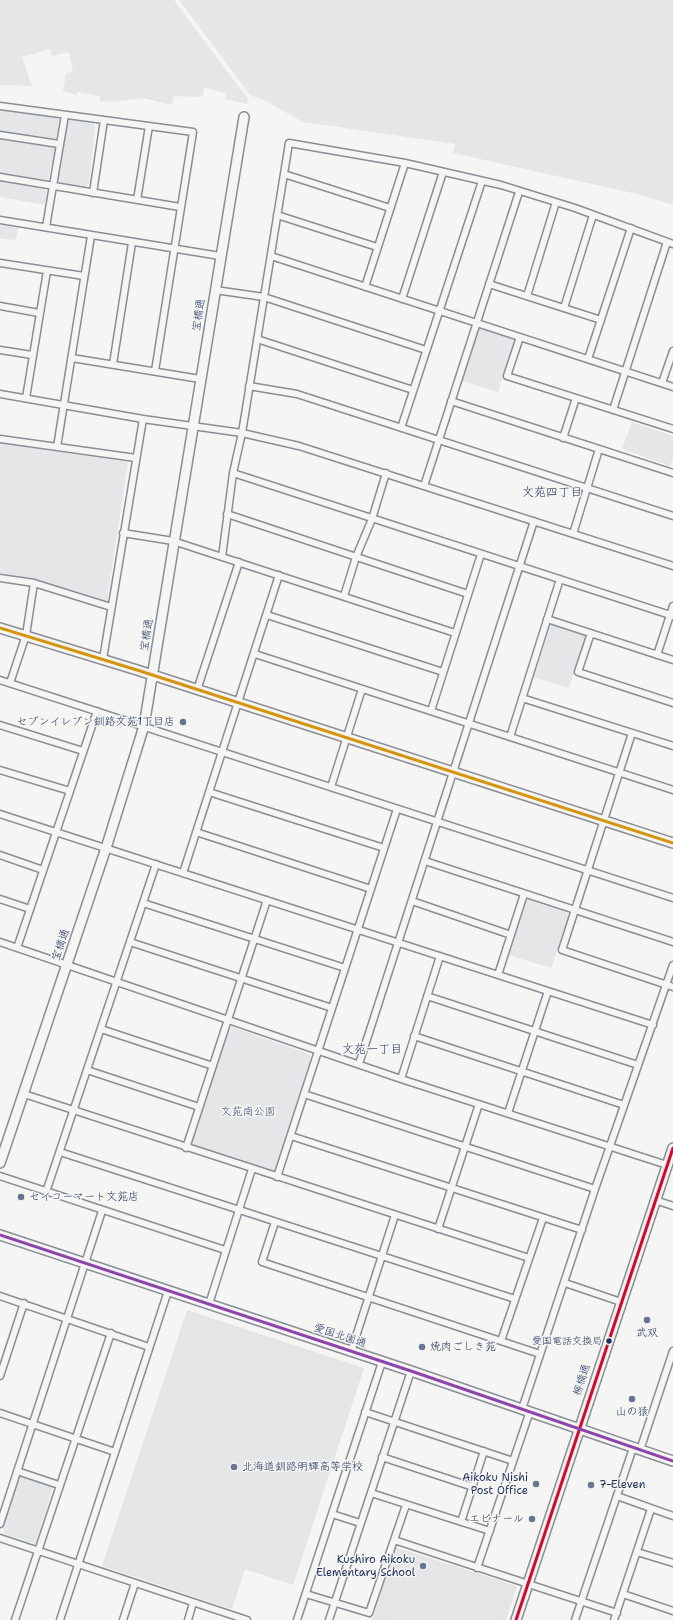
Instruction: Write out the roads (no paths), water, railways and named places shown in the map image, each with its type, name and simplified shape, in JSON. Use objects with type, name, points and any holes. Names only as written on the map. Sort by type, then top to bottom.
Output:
[{"type":"street","points":[[0,106],[193,132],[155,371]]},
{"type":"street","points":[[46,227],[65,115]]},
{"type":"street","name":"宝橋通","points":[[0,1163],[106,848],[144,726],[173,541],[244,118]]},
{"type":"street","points":[[93,193],[104,120]]},
{"type":"street","points":[[138,200],[149,126]]},
{"type":"street","points":[[0,135],[60,144]]},
{"type":"street","points":[[222,557],[233,473],[242,433],[289,143],[404,163],[482,181],[556,202],[670,243],[625,371],[613,410]]},
{"type":"street","points":[[365,287],[404,163]]},
{"type":"street","points":[[402,299],[443,172]]},
{"type":"street","points":[[284,174],[390,208]]},
{"type":"street","points":[[0,178],[180,207]]},
{"type":"street","points":[[401,428],[482,181]]},
{"type":"street","points":[[424,486],[519,192]]},
{"type":"street","points":[[527,296],[556,202]]},
{"type":"street","points":[[277,215],[377,247]]},
{"type":"street","points":[[564,308],[593,215]]},
{"type":"street","points":[[0,220],[132,243],[220,256]]},
{"type":"street","points":[[588,359],[631,228]]},
{"type":"street","points":[[57,447],[91,236]]},
{"type":"street","points":[[113,364],[132,243]]},
{"type":"street","points":[[271,256],[673,387]]},
{"type":"street","points":[[0,263],[84,276]]},
{"type":"street","points":[[26,398],[39,312],[47,271]]},
{"type":"street","points":[[489,284],[601,320]]},
{"type":"street","points":[[215,290],[264,297],[426,350]]},
{"type":"street","points":[[0,306],[39,312]]},
{"type":"street","points":[[520,337],[507,376],[673,429]]},
{"type":"street","points":[[257,339],[413,390]]},
{"type":"street","points":[[0,350],[32,355]]},
{"type":"street","points":[[662,383],[673,351]]},
{"type":"street","points":[[72,358],[200,379]]},
{"type":"street","points":[[249,386],[297,394],[673,516]]},
{"type":"street","points":[[0,394],[143,419],[242,433],[299,446],[673,566]]},
{"type":"street","points":[[563,438],[576,398]]},
{"type":"street","points":[[451,401],[673,473]]},
{"type":"street","points":[[103,659],[143,419]]},
{"type":"street","points":[[0,439],[136,458]]},
{"type":"street","points":[[573,534],[600,450]]},
{"type":"street","points":[[233,473],[672,615]]},
{"type":"street","points":[[344,596],[356,557],[372,519],[386,473]]},
{"type":"street","points":[[227,514],[468,594]]},
{"type":"street","points":[[359,1064],[534,521]]},
{"type":"street","points":[[123,533],[173,541],[455,633]]},
{"type":"street","points":[[431,711],[481,554]]},
{"type":"street","points":[[197,690],[239,562]]},
{"type":"street","points":[[184,873],[279,575]]},
{"type":"street","points":[[0,578],[34,583],[111,607]]},
{"type":"street","points":[[510,737],[560,579]]},
{"type":"street","points":[[10,683],[26,635],[34,583]]},
{"type":"street","points":[[657,655],[672,615],[673,606]]},
{"type":"street","points":[[267,615],[443,672]]},
{"type":"street","points":[[547,619],[673,660]]},
{"type":"street","points":[[0,628],[103,659],[673,843]]},
{"type":"street","points":[[591,633],[578,672],[673,703]]},
{"type":"street","points":[[255,654],[673,790]]},
{"type":"street","points":[[0,680],[673,898]]},
{"type":"street","points":[[331,787],[362,689]]},
{"type":"street","points":[[522,698],[673,746]]},
{"type":"street","points":[[17,948],[97,711]]},
{"type":"street","points":[[0,725],[83,751]]},
{"type":"street","points":[[632,733],[562,950],[673,987]]},
{"type":"street","points":[[0,770],[70,791]]},
{"type":"street","points":[[209,792],[384,848]]},
{"type":"street","points":[[277,1177],[397,809]]},
{"type":"street","points":[[0,814],[652,1025]]},
{"type":"street","points":[[196,832],[371,889]]},
{"type":"street","points":[[0,855],[43,870]]},
{"type":"street","points":[[425,861],[673,942]]},
{"type":"street","points":[[46,1192],[156,864]]},
{"type":"street","points":[[498,975],[524,894]]},
{"type":"street","points":[[0,898],[30,909]]},
{"type":"street","points":[[186,1148],[267,900]]},
{"type":"street","points":[[412,901],[511,935]]},
{"type":"street","points":[[143,903],[345,968]]},
{"type":"street","points":[[0,942],[318,1051],[668,1165]]},
{"type":"street","points":[[130,942],[332,1008]]},
{"type":"street","points":[[401,1078],[440,956]]},
{"type":"street","points":[[477,1568],[513,1461],[540,1354],[565,1283],[595,1189],[673,965]]},
{"type":"street","points":[[508,1113],[548,991]]},
{"type":"street","points":[[427,996],[638,1064]]},
{"type":"street","points":[[101,1029],[213,1066]]},
{"type":"street","points":[[414,1036],[624,1105]]},
{"type":"street","points":[[87,1070],[199,1107]]},
{"type":"street","points":[[24,1094],[186,1148],[529,1258]]},
{"type":"street","points":[[304,1094],[595,1189]]},
{"type":"street","points":[[438,1229],[479,1104]]},
{"type":"street","points":[[291,1136],[582,1230]]},
{"type":"street","name":"柳橋通","points":[[516,1620],[673,1148]]},
{"type":"street","points":[[60,1152],[515,1299]]},
{"type":"street","points":[[209,1304],[252,1169]]},
{"type":"street","points":[[0,1176],[102,1211],[225,1250]]},
{"type":"street","points":[[655,1200],[673,1206]]},
{"type":"street","points":[[0,1524],[102,1211]]},
{"type":"street","points":[[351,1352],[394,1215]]},
{"type":"street","points":[[501,1341],[543,1218]]},
{"type":"street","points":[[275,1222],[262,1262],[540,1354]]},
{"type":"street","name":"愛国北園通","points":[[0,1234],[580,1428],[673,1461]]},
{"type":"street","points":[[565,1283],[622,1302]]},
{"type":"street","points":[[60,1620],[168,1291]]},
{"type":"street","points":[[0,1296],[149,1347]]},
{"type":"street","points":[[0,1376],[24,1303]]},
{"type":"street","points":[[15,1620],[111,1333]]},
{"type":"street","points":[[575,1620],[617,1496],[673,1351]]},
{"type":"street","points":[[297,1620],[382,1362]]},
{"type":"street","points":[[329,1620],[411,1371]]},
{"type":"street","points":[[365,1412],[513,1461]]},
{"type":"street","points":[[0,1413],[115,1452]]},
{"type":"street","points":[[461,1522],[484,1451]]},
{"type":"street","points":[[382,1457],[472,1487]]},
{"type":"street","points":[[17,1471],[59,1485]]},
{"type":"street","points":[[371,1493],[490,1531]]},
{"type":"street","points":[[617,1496],[673,1516]]},
{"type":"street","points":[[306,1594],[368,1613],[406,1505]]},
{"type":"street","points":[[614,1620],[652,1509]]},
{"type":"street","points":[[332,1514],[360,1523]]},
{"type":"street","points":[[0,1538],[247,1620]]},
{"type":"street","points":[[394,1540],[616,1613]]},
{"type":"street","points":[[637,1552],[673,1563]]},
{"type":"street","points":[[122,1620],[135,1583]]},
{"type":"street","points":[[623,1594],[673,1611]]},
{"type":"street","points":[[188,1620],[194,1603]]},
{"type":"place","name":"セブンイレブン釧路文苑1丁目店","points":[[183,722]]},
{"type":"place","name":"セイコーマート文苑店","points":[[21,1197]]},
{"type":"place","name":"武双","points":[[647,1320]]},
{"type":"place","name":"愛国電話交換局","points":[[609,1341]]},
{"type":"place","name":"焼肉ごしき苑","points":[[422,1347]]},
{"type":"place","name":"山の猿","points":[[632,1399]]},
{"type":"place","name":"北海道釧路明輝高等学校","points":[[234,1467]]},
{"type":"place","name":"Aikoku Nishi Post Office","points":[[536,1484]]},
{"type":"place","name":"7-Eleven","points":[[591,1485]]},
{"type":"place","name":"エピナール","points":[[532,1519]]},
{"type":"place","name":"Kushiro Aikoku Elementary School","points":[[423,1566]]},
{"type":"district","name":"文苑四丁目","points":[[552,493]]},
{"type":"district","name":"文苑一丁目","points":[[372,1050]]},
{"type":"park label","name":"文苑南公園","points":[[248,1112]]}]
